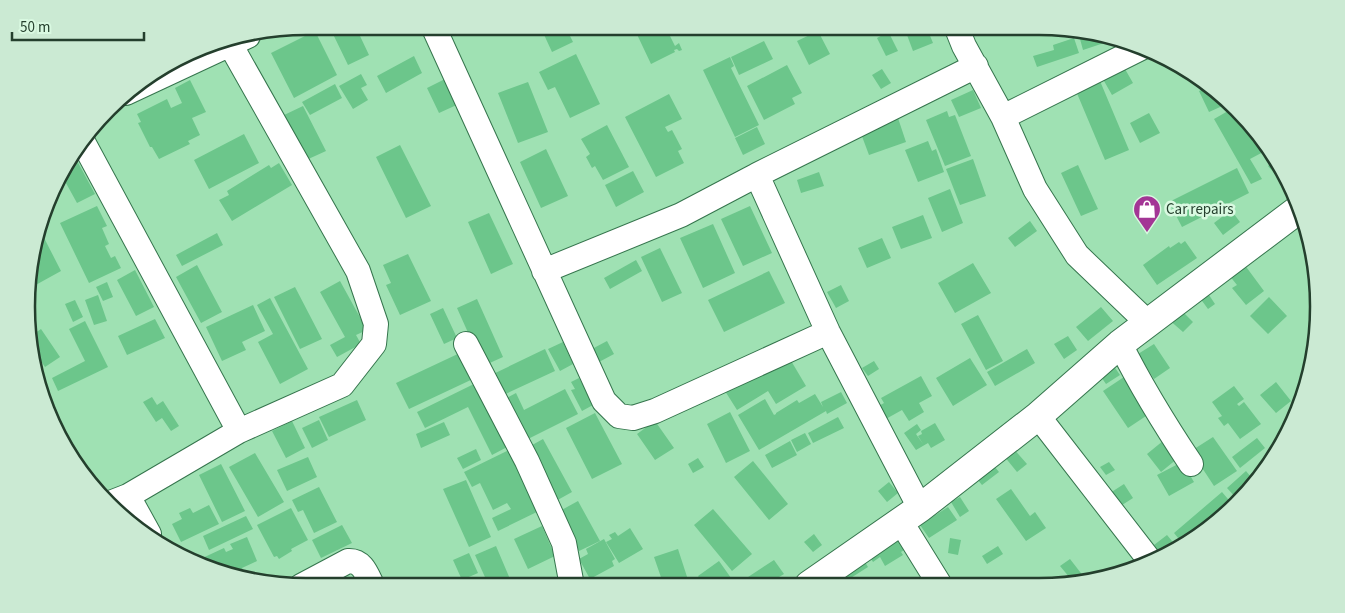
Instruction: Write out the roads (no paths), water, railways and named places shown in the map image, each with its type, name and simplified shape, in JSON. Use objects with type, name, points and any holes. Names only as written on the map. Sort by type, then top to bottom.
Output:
[{"type":"main road","points":[[820,578],[910,515],[1038,416],[1120,344],[1293,213]]},
{"type":"street","points":[[437,35],[604,400],[619,416],[633,418],[655,410],[828,332]]},
{"type":"street","points":[[960,35],[1003,117],[1035,188],[1077,255],[1148,323]]},
{"type":"street","points":[[134,516],[119,499],[239,431],[342,385],[374,344],[376,324],[358,271],[241,43]]},
{"type":"street","points":[[167,74],[221,48]]},
{"type":"street","points":[[1003,117],[1133,52]]},
{"type":"street","points":[[544,271],[681,215],[756,175],[976,66]]},
{"type":"street","points":[[86,148],[239,431]]},
{"type":"street","points":[[756,175],[937,578]]},
{"type":"street","points":[[466,344],[527,461],[564,543],[571,578]]},
{"type":"street","points":[[1120,344],[1161,420],[1191,464]]},
{"type":"street","points":[[1038,416],[1147,555]]},
{"type":"street","points":[[317,578],[348,562],[355,561],[360,563],[368,578]]},
{"type":"place","name":"Car repairs","points":[[1147,233]]}]
